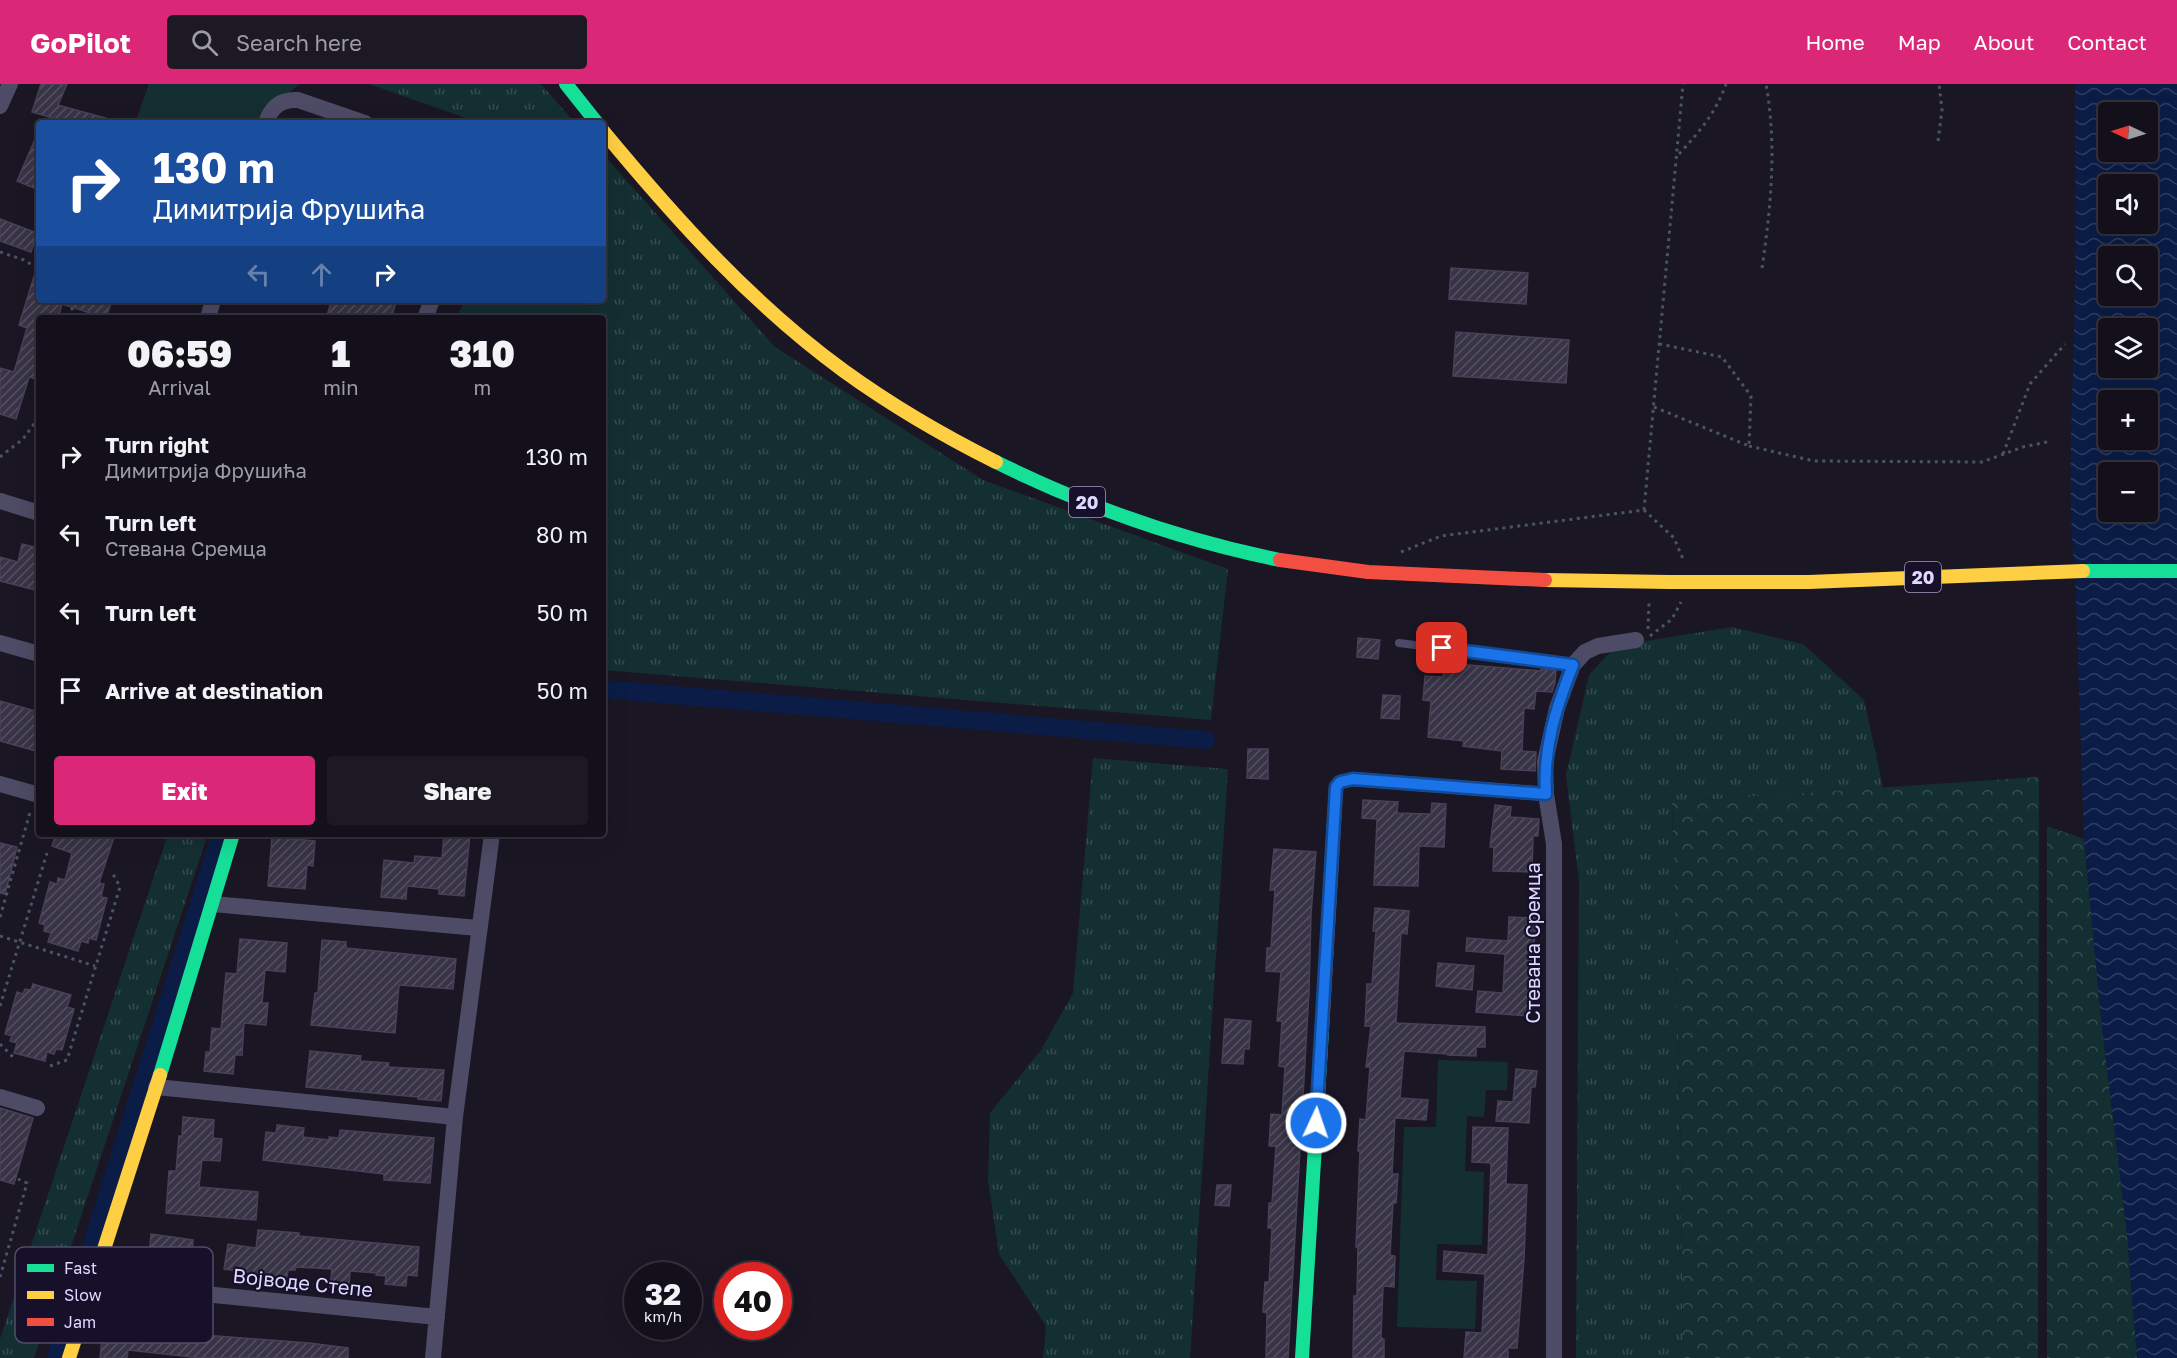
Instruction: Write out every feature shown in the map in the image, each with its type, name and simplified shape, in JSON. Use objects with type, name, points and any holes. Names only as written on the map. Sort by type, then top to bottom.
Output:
[{"type":"main road","points":[[566,84],[595,120]]},
{"type":"main road","name":"20","points":[[606,134],[708,251],[790,328],[839,368],[958,442],[1009,468],[1148,527],[1221,547],[1294,563],[1385,573],[1534,580],[1809,582],[2075,571],[2177,571]]},
{"type":"main road","points":[[1302,1358],[1336,787],[1340,782],[1353,779],[1546,794]]},
{"type":"main road","points":[[105,1247],[232,837]]},
{"type":"main road","points":[[69,1358],[74,1343]]},
{"type":"street","points":[[0,106],[10,84]]},
{"type":"street","points":[[268,120],[274,107],[291,100],[298,100],[356,120]]},
{"type":"street","points":[[0,501],[36,512]]},
{"type":"street","points":[[1573,665],[1585,652],[1598,646],[1642,638]]},
{"type":"street","points":[[0,643],[36,653]]},
{"type":"street","name":"Стевана Сремца","points":[[1554,1358],[1554,844],[1546,794],[1545,762],[1557,708],[1573,665]]},
{"type":"street","points":[[0,784],[36,794]]},
{"type":"street","points":[[433,1358],[455,1117],[492,837]]},
{"type":"street","points":[[213,904],[478,928]]},
{"type":"street","points":[[156,1087],[455,1117]]},
{"type":"street","points":[[0,1097],[38,1108]]},
{"type":"street","name":"Војводе Степе","points":[[213,1295],[437,1317]]},
{"type":"lane","points":[[1399,643],[1573,665]]},
{"type":"path","points":[[1644,510],[1683,84]]},
{"type":"path","points":[[1678,155],[1718,106],[1726,84]]},
{"type":"path","points":[[1762,268],[1773,168],[1771,116],[1766,84]]},
{"type":"path","points":[[1938,141],[1942,110],[1939,84]]},
{"type":"path","points":[[0,252],[24,260],[36,267]]},
{"type":"path","points":[[1660,344],[1722,357],[1751,396],[1749,446]]},
{"type":"path","points":[[2003,454],[2030,384],[2065,344]]},
{"type":"path","points":[[1654,407],[1749,446],[1814,461],[1982,462],[2023,447],[2047,442]]},
{"type":"path","points":[[0,457],[23,439],[36,421]]},
{"type":"path","points":[[1398,553],[1441,536],[1644,510]]},
{"type":"path","points":[[1644,510],[1674,538],[1683,559]]},
{"type":"path","points":[[1642,638],[1649,599]]},
{"type":"path","points":[[1642,638],[1672,619],[1681,602]]},
{"type":"path","points":[[0,917],[36,797]]},
{"type":"path","points":[[0,1006],[47,853]]},
{"type":"path","points":[[50,1066],[67,1060],[120,886],[112,872]]},
{"type":"path","points":[[0,936],[96,966]]},
{"type":"path","points":[[0,1044],[13,1057]]},
{"type":"path","points":[[0,1277],[27,1183],[18,1179]]},
{"type":"green space","points":[[149,84],[299,84],[260,120],[136,120]]},
{"type":"green space","points":[[369,84],[541,84],[572,120],[471,120]]},
{"type":"green space","points":[[606,157],[775,347],[983,480],[1228,569],[1211,720],[606,670],[606,315],[458,315],[463,303],[606,303]]},
{"type":"green space","points":[[1732,627],[1803,644],[1864,700],[1883,788],[1672,802],[1680,1105],[1683,1358],[1576,1358],[1579,881],[1566,775],[1589,675],[1616,646]]},
{"type":"green space","points":[[1093,758],[1228,769],[1190,1358],[1043,1358],[1046,1326],[999,1254],[988,1181],[990,1113],[1041,1050],[1073,993]]},
{"type":"green space","points":[[2039,777],[2038,1358],[1683,1358],[1680,1105],[1672,802]]},
{"type":"green space","points":[[2047,826],[2084,839],[2102,1028],[2127,1233],[2137,1358],[2047,1358]]},
{"type":"green space","points":[[167,837],[207,837],[71,1247],[31,1247]]},
{"type":"green space","points":[[1438,1060],[1508,1062],[1507,1090],[1486,1090],[1484,1117],[1467,1116],[1465,1171],[1484,1172],[1482,1245],[1437,1244],[1436,1280],[1477,1281],[1475,1329],[1397,1327],[1404,1127],[1436,1127]]},
{"type":"green space","points":[[15,1294],[15,1343],[39,1343],[34,1358],[0,1358],[0,1339]]},
{"type":"water","points":[[2075,84],[2177,84],[2177,1358],[2137,1358],[2127,1233],[2102,1028],[2084,839],[2071,484],[2075,275]]},
{"type":"building","points":[[41,84],[67,84],[58,105],[109,119],[60,120],[32,112]]},
{"type":"building","points":[[36,137],[36,189],[17,181]]},
{"type":"building","points":[[0,219],[36,233],[31,252],[0,241]]},
{"type":"building","points":[[1451,268],[1528,273],[1526,304],[1449,299]]},
{"type":"building","points":[[36,270],[36,303],[111,303],[107,315],[97,315],[62,304],[59,315],[36,315],[36,379],[29,377],[16,419],[0,414],[0,368],[14,372],[27,328],[19,325]]},
{"type":"building","points":[[331,303],[396,303],[392,315],[327,315]]},
{"type":"building","points":[[1456,332],[1569,340],[1566,383],[1453,376]]},
{"type":"building","points":[[22,544],[36,547],[36,590],[0,581],[0,557],[18,562]]},
{"type":"building","points":[[1358,638],[1380,640],[1378,659],[1357,657]]},
{"type":"building","points":[[1444,663],[1541,671],[1541,669],[1556,670],[1552,692],[1536,691],[1534,709],[1524,708],[1522,751],[1536,752],[1535,771],[1501,769],[1502,751],[1463,746],[1464,741],[1428,737],[1431,701],[1423,700],[1425,676],[1443,677]]},
{"type":"building","points":[[1383,695],[1400,696],[1399,719],[1381,718]]},
{"type":"building","points":[[0,701],[36,711],[36,751],[0,741]]},
{"type":"building","points":[[1248,749],[1268,749],[1268,779],[1247,778]]},
{"type":"building","points":[[1363,800],[1398,802],[1397,813],[1431,814],[1432,803],[1446,804],[1444,847],[1419,846],[1418,886],[1374,885],[1377,819],[1362,818]]},
{"type":"building","points":[[1495,805],[1511,807],[1510,817],[1539,819],[1538,836],[1533,836],[1532,872],[1493,871],[1494,847],[1490,847]]},
{"type":"building","points":[[55,837],[114,837],[99,883],[104,884],[101,897],[107,898],[96,940],[89,938],[88,943],[81,941],[78,951],[48,942],[51,933],[44,931],[45,925],[39,923],[50,882],[57,884],[58,878],[65,880],[72,853],[52,846]]},
{"type":"building","points":[[272,837],[315,841],[313,866],[307,865],[305,889],[268,886]]},
{"type":"building","points":[[444,837],[470,837],[464,896],[439,894],[439,889],[407,886],[406,899],[381,897],[384,860],[414,863],[415,856],[442,858]]},
{"type":"building","points":[[0,843],[17,847],[5,894],[0,893]]},
{"type":"building","points":[[1274,849],[1316,852],[1288,1358],[1266,1358],[1267,1313],[1263,1312],[1265,1282],[1269,1282],[1272,1228],[1268,1228],[1269,1203],[1272,1203],[1276,1146],[1269,1146],[1271,1114],[1282,1115],[1285,1067],[1279,1066],[1282,1021],[1277,1021],[1281,972],[1266,971],[1267,948],[1271,948],[1275,890],[1270,890]]},
{"type":"building","points":[[1375,908],[1409,911],[1407,934],[1401,933],[1396,1023],[1485,1027],[1485,1047],[1476,1047],[1476,1056],[1404,1051],[1400,1098],[1428,1100],[1426,1120],[1395,1118],[1392,1174],[1398,1174],[1396,1203],[1393,1203],[1390,1255],[1395,1256],[1394,1287],[1383,1286],[1381,1338],[1384,1339],[1384,1358],[1353,1358],[1354,1296],[1357,1296],[1358,1247],[1356,1247],[1360,1151],[1358,1151],[1360,1119],[1366,1120],[1370,1067],[1366,1067],[1371,1026],[1365,1026],[1367,984],[1372,984],[1376,931],[1373,931]]},
{"type":"building","points":[[1509,917],[1536,918],[1529,1016],[1476,1012],[1478,991],[1503,993],[1505,954],[1466,951],[1467,938],[1508,941]]},
{"type":"building","points":[[240,939],[287,943],[285,972],[265,970],[262,1003],[268,1003],[266,1025],[244,1023],[242,1055],[235,1055],[233,1074],[204,1071],[206,1052],[210,1052],[212,1028],[221,1029],[226,973],[237,974]]},
{"type":"building","points":[[322,940],[346,942],[346,948],[456,959],[453,989],[399,985],[395,1033],[311,1025],[315,993],[318,993]]},
{"type":"building","points":[[1438,963],[1474,966],[1472,990],[1436,986]]},
{"type":"building","points":[[33,984],[71,995],[67,1007],[74,1009],[62,1050],[56,1049],[54,1054],[47,1052],[45,1061],[14,1053],[17,1043],[10,1041],[12,1036],[5,1034],[17,992],[23,994],[25,989],[31,990]]},
{"type":"building","points":[[1225,1019],[1251,1021],[1249,1049],[1244,1049],[1243,1064],[1222,1063]]},
{"type":"building","points":[[310,1051],[361,1056],[360,1061],[389,1063],[388,1067],[444,1070],[441,1101],[306,1087]]},
{"type":"building","points":[[1516,1069],[1537,1071],[1535,1087],[1531,1087],[1529,1123],[1496,1121],[1498,1101],[1513,1102]]},
{"type":"building","points":[[0,1108],[33,1118],[14,1184],[0,1180]]},
{"type":"building","points":[[183,1117],[214,1120],[213,1138],[222,1139],[220,1161],[202,1160],[199,1187],[258,1192],[256,1220],[166,1213],[169,1171],[176,1171]]},
{"type":"building","points":[[277,1125],[304,1128],[303,1137],[329,1140],[329,1137],[339,1138],[340,1130],[434,1138],[430,1183],[384,1180],[384,1174],[263,1160],[266,1132],[276,1133]]},
{"type":"building","points":[[1473,1127],[1508,1128],[1506,1184],[1527,1185],[1517,1348],[1508,1348],[1508,1358],[1464,1358],[1466,1332],[1482,1333],[1485,1274],[1443,1271],[1444,1251],[1488,1255],[1491,1163],[1472,1162]]},
{"type":"building","points":[[1217,1185],[1231,1185],[1229,1206],[1215,1205]]},
{"type":"building","points":[[258,1230],[419,1247],[417,1276],[407,1275],[406,1286],[385,1284],[386,1276],[376,1275],[377,1273],[350,1271],[349,1288],[330,1287],[332,1269],[296,1267],[295,1270],[288,1270],[287,1277],[224,1269],[228,1244],[256,1248]]},
{"type":"building","points":[[151,1234],[193,1240],[193,1247],[150,1247]]},
{"type":"building","points":[[213,1336],[348,1348],[348,1358],[201,1358],[128,1350],[127,1358],[100,1358],[102,1343],[213,1343]]},
{"type":"waterway","points":[[606,689],[1206,740]]},
{"type":"waterway","points":[[91,1247],[220,837]]},
{"type":"waterway","points":[[56,1358],[61,1343]]},
{"type":"traffic: fast","points":[[566,84],[595,120]]},
{"type":"traffic: fast","points":[[996,462],[1100,508],[1207,543],[1280,560]]},
{"type":"traffic: fast","points":[[2083,571],[2177,571]]},
{"type":"traffic: fast","points":[[160,1075],[232,837]]},
{"type":"traffic: fast","points":[[1302,1358],[1322,1030]]},
{"type":"traffic: slow","points":[[606,135],[687,228],[746,289],[810,345],[899,408],[996,462]]},
{"type":"traffic: slow","points":[[1669,582],[1809,582],[2083,571]]},
{"type":"traffic: slow","points":[[1545,580],[1669,582]]},
{"type":"traffic: slow","points":[[105,1247],[160,1075]]},
{"type":"traffic: slow","points":[[69,1358],[74,1343]]},
{"type":"traffic: jam","points":[[1280,560],[1368,572],[1545,580]]},
{"type":"traffic: jam","points":[[1322,1030],[1336,787],[1340,782],[1353,779],[1546,794]]},
{"type":"route","points":[[1316,1123],[1336,787],[1340,782],[1353,779],[1546,794],[1545,762],[1548,745],[1557,708],[1573,665],[1442,648]]}]
